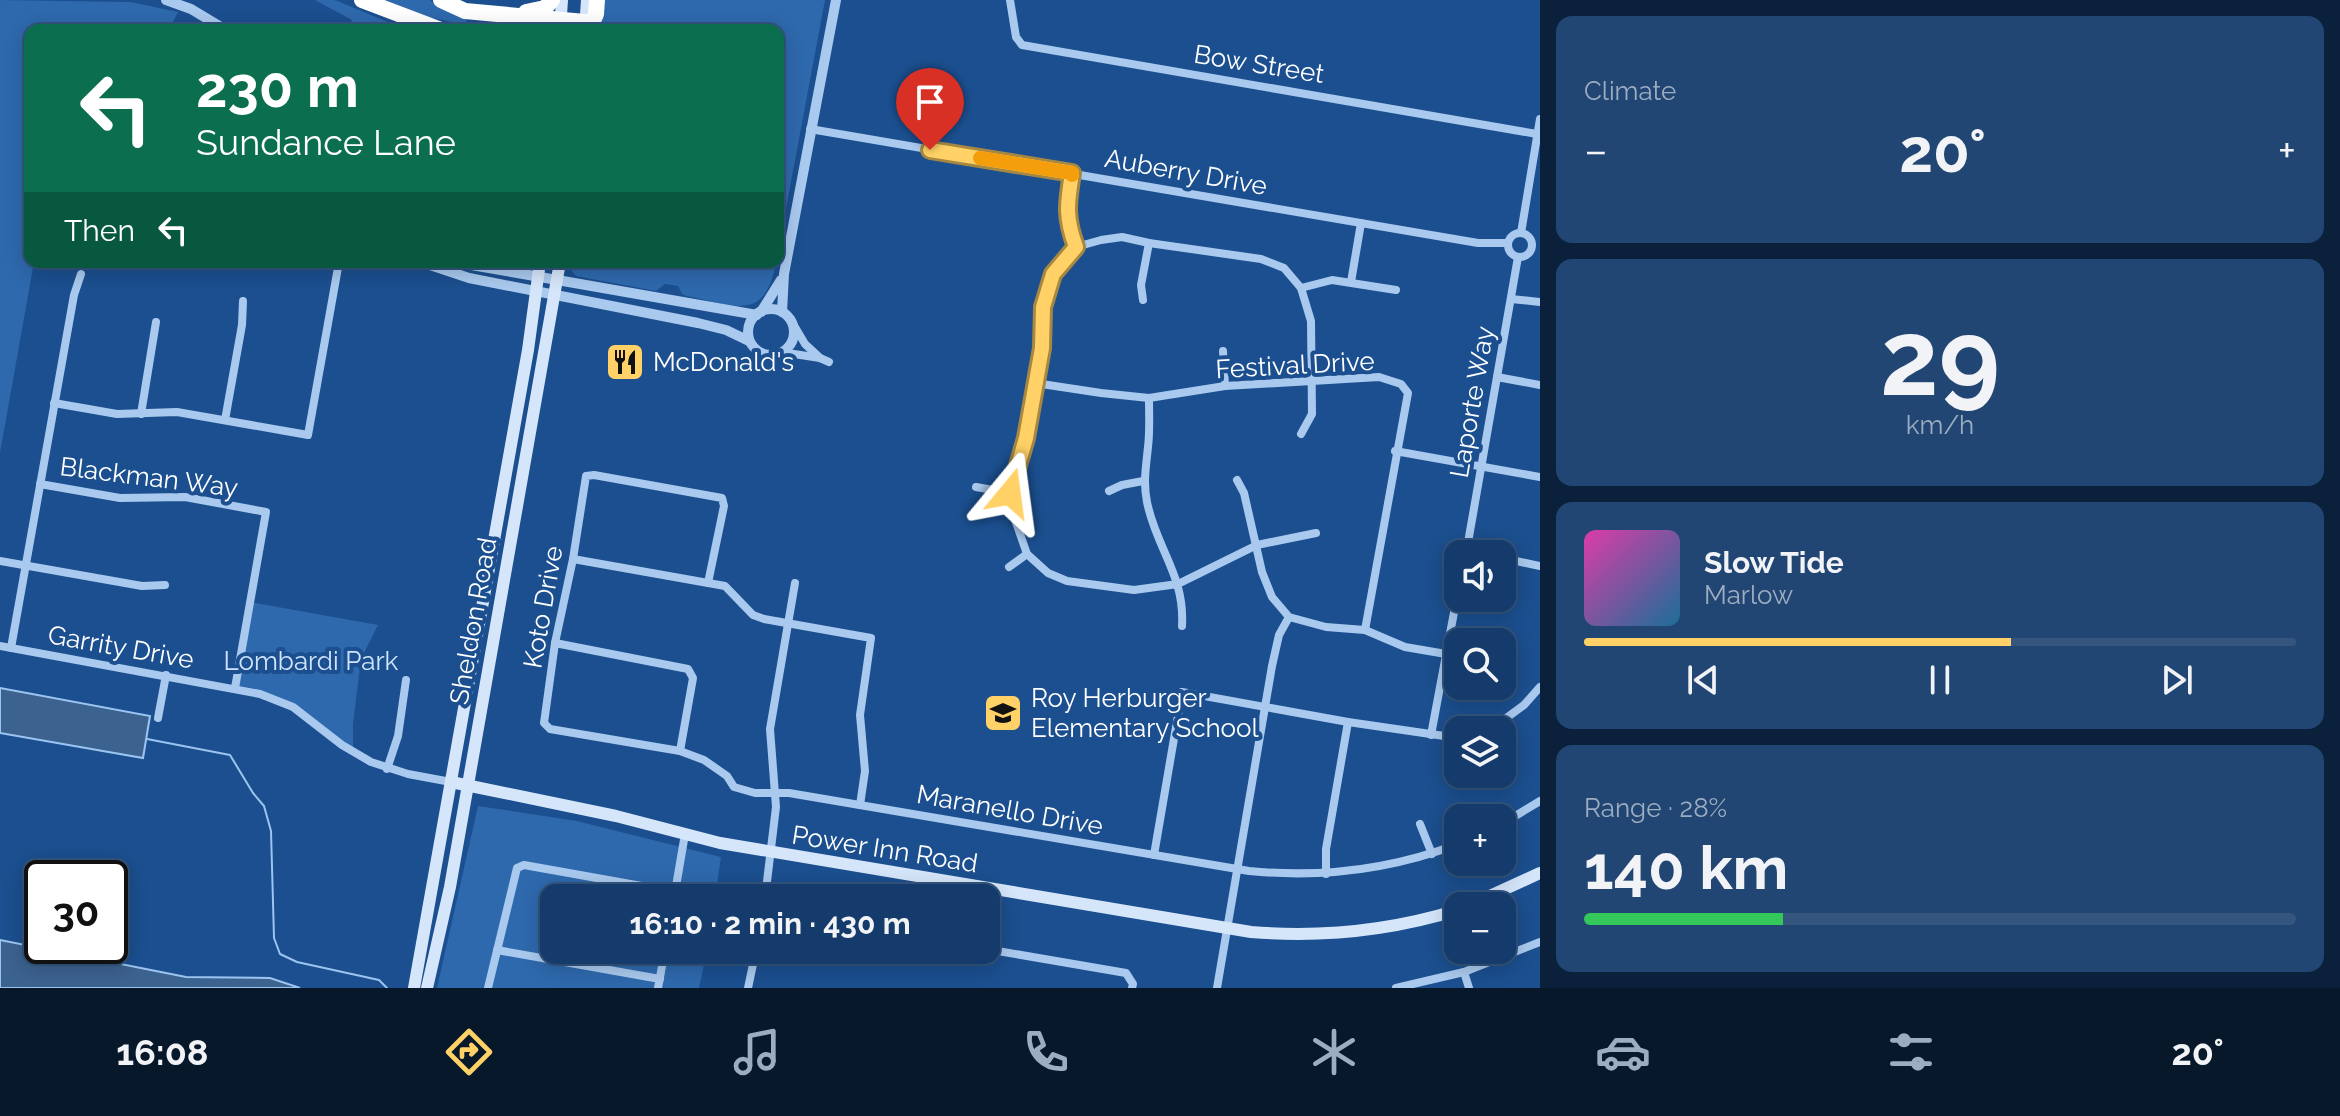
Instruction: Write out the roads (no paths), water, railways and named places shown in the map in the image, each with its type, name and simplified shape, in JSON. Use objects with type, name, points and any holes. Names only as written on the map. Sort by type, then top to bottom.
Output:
[{"type":"highway","points":[[362,0],[425,24]]},
{"type":"highway","points":[[441,0],[465,11],[513,14],[561,24]]},
{"type":"highway","points":[[513,14],[545,8],[552,0]]},
{"type":"highway","points":[[588,24],[596,14],[597,0]]},
{"type":"main road","points":[[561,24],[562,0]]},
{"type":"main road","points":[[586,24],[587,0]]},
{"type":"main road","name":"Sheldon Road","points":[[414,988],[522,387],[539,268]]},
{"type":"main road","name":"Sheldon Road","points":[[427,988],[450,887],[559,268]]},
{"type":"main road","name":"Power Inn Road","points":[[451,782],[772,852],[1227,928],[1282,935],[1338,934],[1393,927],[1444,914]]},
{"type":"main road","points":[[1508,892],[1540,873]]},
{"type":"street","points":[[166,0],[191,9],[216,24]]},
{"type":"street","points":[[782,312],[784,274],[836,0]]},
{"type":"street","name":"Bow Street","points":[[1010,0],[1016,37],[1022,45],[1537,134]]},
{"type":"street","points":[[1521,233],[1540,119]]},
{"type":"street","name":"Auberry Drive","points":[[810,129],[1478,243],[1508,243]]},
{"type":"street","points":[[1072,173],[1066,208],[1076,247]]},
{"type":"street","points":[[1351,282],[1361,223]]},
{"type":"street","points":[[1521,233],[1536,248],[1518,257],[1510,251],[1508,243],[1512,236],[1521,233]]},
{"type":"street","points":[[1301,434],[1312,414],[1311,321],[1301,288],[1284,268],[1261,259],[1122,237],[1076,247],[1053,274],[1043,307],[1042,348],[1026,438],[1010,493],[1016,529],[1027,554],[1048,573],[1067,581],[1134,590],[1178,584],[1257,545],[1316,533]]},
{"type":"street","points":[[1143,300],[1141,285],[1149,243]]},
{"type":"street","name":"Laporte Way","points":[[1468,540],[1518,257]]},
{"type":"street","points":[[54,403],[117,414],[177,412],[308,435],[338,268]]},
{"type":"street","points":[[439,268],[462,276],[726,330],[749,341],[766,354],[781,352],[825,360],[805,344],[782,312],[768,309],[759,313],[691,305],[488,268]]},
{"type":"street","points":[[11,648],[74,295],[81,274]]},
{"type":"street","points":[[749,341],[748,330],[784,274]]},
{"type":"street","points":[[1301,288],[1332,280],[1396,290]]},
{"type":"street","points":[[1511,299],[1540,302]]},
{"type":"street","points":[[225,420],[242,325],[243,301]]},
{"type":"street","points":[[611,306],[631,304],[682,313],[688,311],[691,305]]},
{"type":"street","points":[[141,414],[156,322]]},
{"type":"street","points":[[781,352],[793,336],[792,322]]},
{"type":"street","points":[[1223,351],[1225,386]]},
{"type":"street","name":"Festival Drive","points":[[1035,383],[1149,398],[1225,386],[1379,377],[1401,384],[1408,393],[1395,451],[1365,630]]},
{"type":"street","points":[[1497,377],[1540,385]]},
{"type":"street","points":[[1149,398],[1149,445],[1143,481],[1148,507],[1178,584],[1183,605],[1182,626]]},
{"type":"street","points":[[1395,451],[1540,477]]},
{"type":"street","name":"Koto Drive","points":[[708,583],[724,506],[722,498],[586,476],[555,643],[544,723],[550,729],[680,751],[704,760],[727,776],[734,787],[755,793],[775,793]]},
{"type":"street","points":[[1237,480],[1244,493],[1262,572],[1272,597],[1289,617],[1326,627],[1365,630],[1405,647],[1444,654]]},
{"type":"street","points":[[1109,491],[1143,481]]},
{"type":"street","name":"Blackman Way","points":[[40,484],[120,498],[185,497],[266,512],[235,688]]},
{"type":"street","points":[[976,487],[1010,493]]},
{"type":"street","points":[[1009,567],[1027,554]]},
{"type":"street","points":[[573,559],[725,586],[753,615],[871,638],[860,715],[865,771],[860,805]]},
{"type":"street","points":[[0,561],[142,586],[165,585]]},
{"type":"street","points":[[1516,561],[1540,566]]},
{"type":"street","points":[[767,884],[775,793],[770,729],[795,583]]},
{"type":"street","points":[[1217,988],[1265,706],[1279,635],[1289,617]]},
{"type":"street","points":[[555,643],[688,669],[693,678],[680,751]]},
{"type":"street","name":"Garrity Drive","points":[[0,646],[260,694],[293,707],[355,754],[387,769],[451,782]]},
{"type":"street","points":[[1431,735],[1444,665]]},
{"type":"street","points":[[158,718],[166,675]]},
{"type":"street","points":[[387,769],[398,736],[406,680]]},
{"type":"street","points":[[1509,716],[1540,687]]},
{"type":"street","points":[[1154,855],[1182,692],[1444,736]]},
{"type":"street","points":[[1326,874],[1326,849],[1348,722]]},
{"type":"street","name":"Maranello Drive","points":[[775,793],[1271,873],[1326,874],[1369,869],[1444,849]]},
{"type":"street","points":[[1516,816],[1540,801]]},
{"type":"street","points":[[1420,824],[1432,854]]},
{"type":"street","points":[[676,884],[685,834]]},
{"type":"street","points":[[488,988],[517,868],[524,865],[619,884]]},
{"type":"street","points":[[1516,952],[1540,942]]},
{"type":"street","points":[[497,950],[659,983]]},
{"type":"street","points":[[1000,951],[1126,973],[1133,984],[1132,988]]},
{"type":"street","points":[[748,988],[753,964]]},
{"type":"street","points":[[1396,988],[1485,964]]},
{"type":"street","points":[[1464,972],[1469,988]]},
{"type":"waterway","points":[[147,739],[230,755],[264,806],[271,831],[274,938],[280,954],[297,962],[379,980],[387,988]]},
{"type":"place","name":"McDonald's","points":[[625,362]]},
{"type":"place","name":"Roy Herburger Elementary School","points":[[1003,713]]},
{"type":"park label","name":"Lombardi Park","points":[[311,661]]}]
